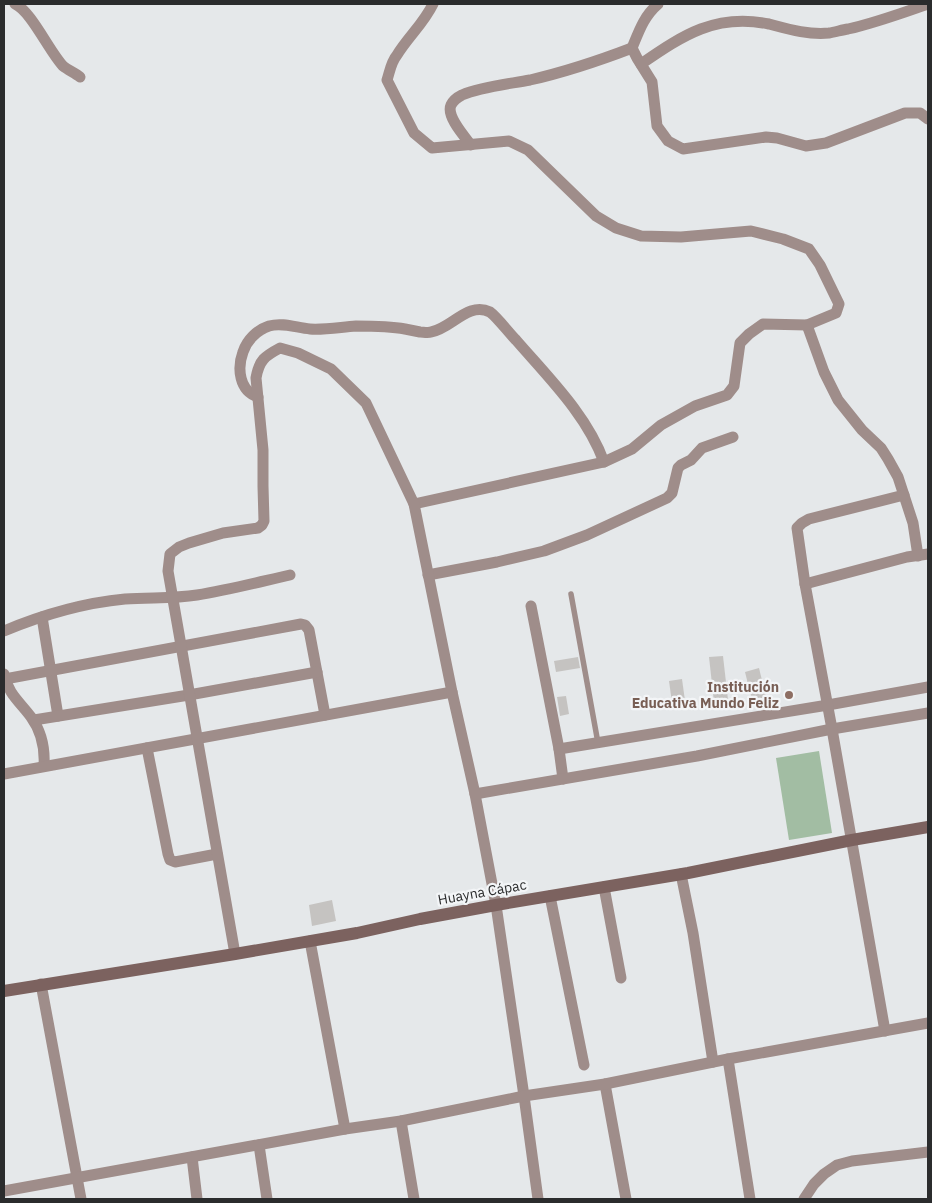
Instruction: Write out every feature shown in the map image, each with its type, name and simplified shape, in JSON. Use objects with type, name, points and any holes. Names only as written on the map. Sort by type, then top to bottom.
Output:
[{"type":"street","points":[[15,4],[20,6],[31,19],[64,67],[80,76]]},
{"type":"street","points":[[414,504],[604,462],[632,449],[661,425],[695,406],[727,395],[734,386],[740,343],[763,324],[807,325],[836,313],[840,304],[820,265],[809,249],[783,239],[751,230],[681,237],[641,236],[616,228],[596,216],[528,150],[509,141],[432,148],[414,133],[387,80],[391,64],[396,55],[414,33],[433,4]]},
{"type":"street","points":[[471,145],[450,114],[450,106],[455,100],[462,95],[479,90],[532,79],[593,63],[632,48],[647,15],[658,4]]},
{"type":"street","points":[[641,64],[691,32],[716,24],[754,22],[805,32],[829,33],[861,26],[928,4]]},
{"type":"street","points":[[632,48],[652,82],[657,126],[668,142],[683,150],[766,138],[777,138],[806,146],[826,143],[905,113],[920,112],[928,118]]},
{"type":"street","points":[[258,397],[248,392],[244,386],[241,373],[242,355],[249,341],[259,331],[272,325],[293,325],[310,329],[374,326],[431,332],[473,310],[484,310],[493,314],[543,370],[594,438],[604,462]]},
{"type":"street","points":[[805,584],[907,557],[923,555],[898,478],[881,448],[862,430],[838,400],[824,372],[807,325]]},
{"type":"street","points":[[235,954],[168,571],[170,554],[179,547],[223,533],[258,528],[262,525],[264,521],[263,450],[256,378],[258,368],[264,358],[280,348],[298,353],[331,369],[366,403],[414,504],[452,692],[475,794],[496,905],[538,1199]]},
{"type":"street","points":[[428,575],[544,551],[588,535],[667,498],[672,493],[678,468],[681,465],[691,460],[702,448],[733,437]]},
{"type":"street","points":[[885,1031],[805,584],[797,528],[809,519],[904,495]]},
{"type":"street","points":[[4,631],[42,617],[103,602],[197,595],[290,575]]},
{"type":"street","points":[[531,606],[563,778]]},
{"type":"street","points":[[42,617],[58,716]]},
{"type":"street","points":[[44,766],[42,738],[34,720],[13,695],[4,676],[51,671],[301,624],[306,625],[309,630],[326,715]]},
{"type":"street","points":[[34,720],[317,672]]},
{"type":"street","points":[[558,749],[928,687]]},
{"type":"street","points":[[4,774],[452,692]]},
{"type":"street","points":[[475,794],[697,756],[832,729],[928,714]]},
{"type":"street","points":[[147,748],[170,860],[175,862],[217,854]]},
{"type":"street","name":"Huayna Cápac","points":[[4,991],[310,941],[420,919],[681,874],[928,827]]},
{"type":"street","points":[[681,874],[693,933],[713,1062]]},
{"type":"street","points":[[604,887],[621,978]]},
{"type":"street","points":[[550,896],[584,1065]]},
{"type":"street","points":[[310,941],[345,1129]]},
{"type":"street","points":[[41,984],[81,1199]]},
{"type":"street","points":[[4,1191],[345,1129],[400,1121],[524,1096],[605,1084],[728,1059],[928,1023]]},
{"type":"street","points":[[728,1059],[750,1199]]},
{"type":"street","points":[[605,1084],[626,1199]]},
{"type":"street","points":[[400,1121],[414,1199]]},
{"type":"street","points":[[259,1145],[266,1199]]},
{"type":"street","points":[[804,1199],[814,1184],[837,1165],[852,1161],[928,1152]]},
{"type":"street","points":[[192,1157],[197,1199]]},
{"type":"lane","points":[[571,594],[598,743]]},
{"type":"green space","points":[[819,751],[832,833],[789,840],[776,758]]},
{"type":"building","points":[[723,656],[728,700],[714,702],[709,657]]},
{"type":"building","points":[[578,657],[580,668],[556,672],[554,661]]},
{"type":"building","points":[[759,668],[766,697],[752,700],[745,672]]},
{"type":"building","points":[[682,679],[686,708],[673,710],[669,681]]},
{"type":"building","points":[[566,696],[569,714],[560,716],[557,697]]},
{"type":"building","points":[[332,900],[336,921],[312,926],[309,905]]},
{"type":"place","name":"Institución Educativa Mundo Feliz","points":[[789,695]]}]
